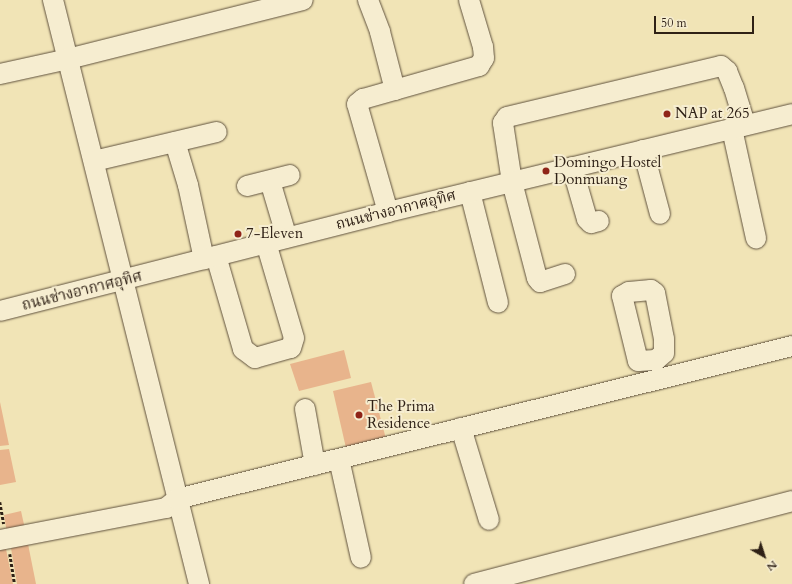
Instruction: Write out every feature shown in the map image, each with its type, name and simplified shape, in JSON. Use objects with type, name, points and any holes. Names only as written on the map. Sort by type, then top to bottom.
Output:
[{"type":"street","points":[[53,0],[94,161],[122,281],[199,584]]},
{"type":"street","points":[[0,74],[68,59],[303,0]]},
{"type":"street","points":[[368,0],[380,32],[395,90]]},
{"type":"street","points":[[388,212],[358,104],[363,99],[479,66],[484,58],[483,47],[469,0]]},
{"type":"street","points":[[565,274],[540,282],[537,278],[512,182],[503,123],[507,117],[720,66],[727,71],[734,88],[738,127],[756,238]]},
{"type":"street","name":"ถนนช่างอากาศอุทิศ","points":[[0,311],[388,212],[792,114]]},
{"type":"street","points":[[94,161],[217,132]]},
{"type":"street","points":[[175,142],[210,258],[243,349],[255,358],[291,348],[294,338],[266,243]]},
{"type":"street","points":[[643,150],[660,214]]},
{"type":"street","points":[[572,167],[587,219],[591,223],[599,221]]},
{"type":"street","points":[[247,186],[290,176]]},
{"type":"street","points":[[270,181],[287,238]]},
{"type":"street","points":[[470,192],[498,303]]},
{"type":"street","points":[[0,540],[166,508],[178,499],[792,346]]},
{"type":"street","points":[[638,361],[643,383]]},
{"type":"street","points":[[305,409],[315,464]]},
{"type":"street","points":[[460,428],[489,520]]},
{"type":"street","points":[[339,459],[361,558]]},
{"type":"street","points":[[474,584],[792,501]]},
{"type":"building","name":"The Prima Residence","points":[[344,350],[351,378],[299,391],[290,364]]},
{"type":"building","name":"The Prima Residence","points":[[371,382],[386,439],[346,448],[333,391]]},
{"type":"building","points":[[0,402],[9,445],[0,446]]},
{"type":"building","points":[[9,449],[16,482],[0,485],[0,450]]},
{"type":"building","points":[[21,511],[25,529],[7,533],[4,515]]},
{"type":"building","points":[[27,539],[36,584],[17,584],[10,542]]},
{"type":"building","points":[[5,544],[13,584],[0,584],[0,545]]},
{"type":"place","name":"NAP at 265","points":[[667,114]]},
{"type":"place","name":"Domingo Hostel Donmuang","points":[[546,171]]},
{"type":"place","name":"7-Eleven","points":[[238,234]]},
{"type":"place","name":"The Prima Residence","points":[[359,415]]}]
